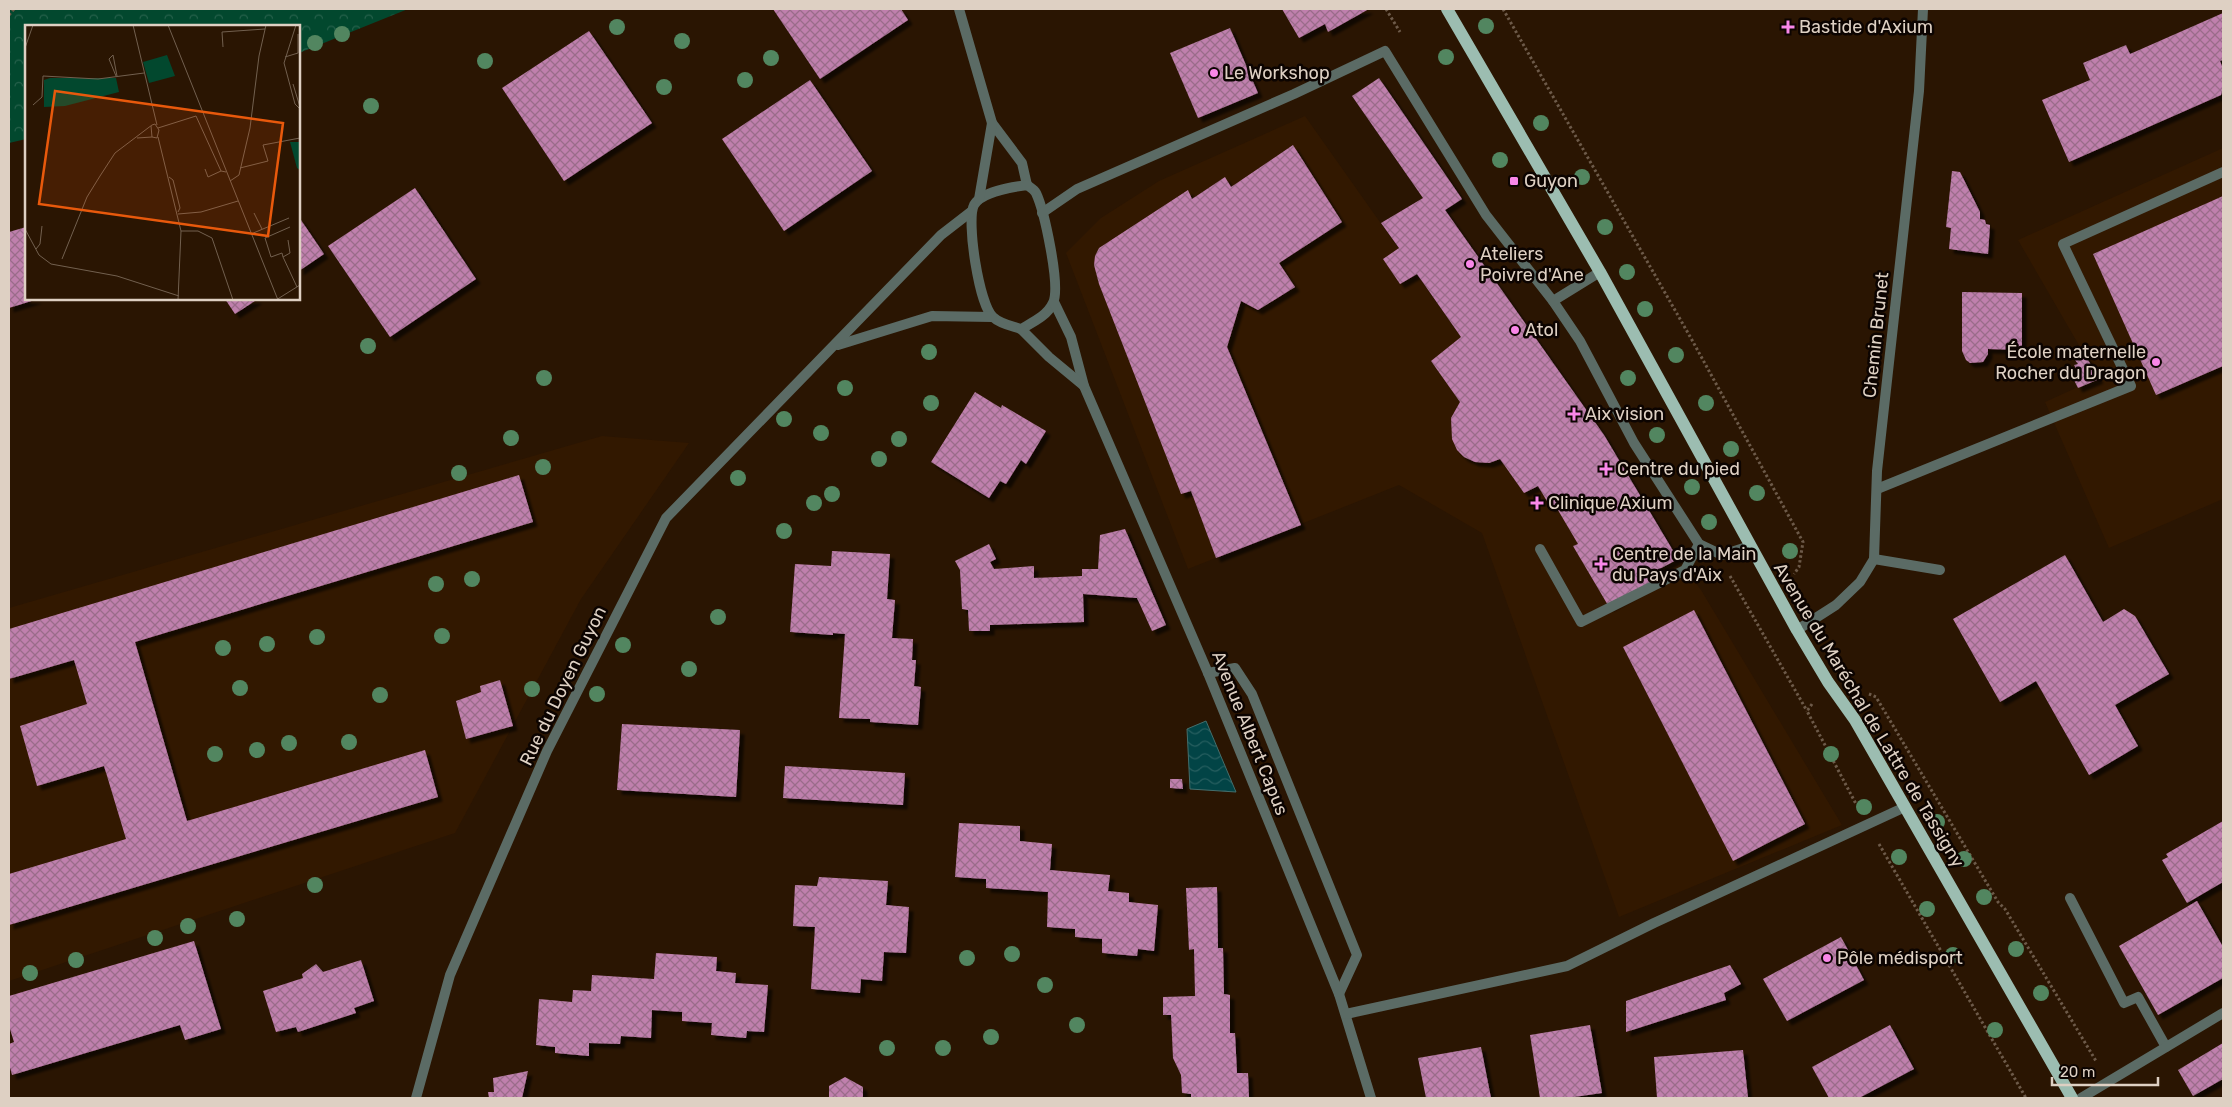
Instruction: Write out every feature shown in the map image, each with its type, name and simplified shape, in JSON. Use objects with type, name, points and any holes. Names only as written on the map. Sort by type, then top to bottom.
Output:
[{"type":"main road","name":"Avenue du Maréchal de Lattre de Tassigny","points":[[1448,9],[1600,272],[1797,630],[1828,682],[1855,720],[2072,1098]]},
{"type":"street","points":[[959,9],[972,47],[992,123],[1022,163],[1027,185],[1036,195],[1049,234],[1055,290],[1054,302],[1042,317],[1021,329],[1006,325],[992,317],[978,283],[972,211],[979,199],[992,123]]},
{"type":"street","name":"Chemin Brunet","points":[[1797,630],[1836,605],[1860,582],[1874,559],[1877,471],[1920,91],[1923,9]]},
{"type":"street","points":[[1042,212],[1077,189],[1294,94],[1385,51],[1486,215],[1553,301],[1580,341],[1634,443],[1699,544],[1722,555],[1750,546]]},
{"type":"street","points":[[1877,489],[2131,386],[2063,244],[2223,172]]},
{"type":"street","points":[[979,199],[1009,187],[1027,185]]},
{"type":"street","name":"Rue du Doyen Guyon","points":[[416,1098],[450,974],[547,751],[666,518],[941,235],[972,211]]},
{"type":"street","points":[[1553,301],[1600,272]]},
{"type":"street","name":"Avenue Albert Capus","points":[[1054,302],[1071,337],[1084,386],[1208,673],[1339,994],[1371,1098]]},
{"type":"street","name":"Rue du Doyen Guyon","points":[[835,346],[932,316],[992,317]]},
{"type":"street","name":"Avenue Albert Capus","points":[[1021,329],[1050,358],[1084,386]]},
{"type":"street","points":[[1540,549],[1581,622],[1685,570],[1699,544]]},
{"type":"street","points":[[1874,559],[1940,570]]},
{"type":"street","points":[[1208,673],[1235,668],[1252,694],[1357,955],[1339,994]]},
{"type":"street","points":[[1346,1014],[1567,966],[1654,923],[1905,807]]},
{"type":"street","points":[[2070,898],[2124,1003],[2138,996],[2166,1048]]},
{"type":"street","points":[[2081,1098],[2223,1013]]},
{"type":"path","points":[[9,15],[14,9]]},
{"type":"path","points":[[1503,9],[1692,340],[1803,542],[1799,567],[1779,598]]},
{"type":"path","points":[[1750,546],[1730,575],[1807,711],[1867,825],[2026,1098]]},
{"type":"path","points":[[1807,711],[1828,682],[1876,697],[1998,902],[2005,908],[2109,1082]]},
{"type":"shaded area","name":"Clinique Axium","points":[[1305,116],[1461,337],[1604,435],[1678,559],[1701,590],[1842,825],[1619,917],[1482,533],[1399,485],[1188,569],[1066,253],[1101,218],[1159,181]]},
{"type":"shaded area","name":"École maternelle Rocher du Dragon","points":[[2223,148],[2223,499],[2109,548],[2045,402],[2098,378],[2018,240]]},
{"type":"shaded area","points":[[602,436],[689,443],[581,599],[455,833],[9,981],[9,608]]},
{"type":"green space","points":[[9,9],[408,9],[300,53],[300,25],[25,25],[25,139],[9,143]]},
{"type":"water","points":[[1206,721],[1236,792],[1190,789],[1187,729]]},
{"type":"building","points":[[773,9],[901,9],[908,20],[820,79]]},
{"type":"building","points":[[1282,9],[1369,9],[1328,32],[1325,24],[1299,38]]},
{"type":"building","points":[[2223,13],[2223,60],[2220,61],[2223,69],[2223,88],[2221,95],[2069,162],[2042,100],[2090,80],[2083,63],[2126,45],[2130,54]]},
{"type":"building","name":"Le Workshop","points":[[1230,28],[1258,93],[1198,118],[1170,53]]},
{"type":"building","points":[[589,31],[652,123],[564,181],[502,88]]},
{"type":"building","points":[[1379,78],[1462,199],[1445,210],[1604,435],[1678,559],[1654,572],[1658,579],[1609,607],[1573,546],[1578,544],[1555,505],[1551,508],[1538,486],[1524,493],[1500,459],[1489,463],[1475,462],[1464,457],[1457,450],[1452,439],[1451,418],[1460,402],[1431,361],[1461,337],[1417,274],[1400,284],[1383,259],[1399,248],[1381,223],[1423,198],[1352,96]]},
{"type":"building","points":[[810,80],[872,171],[784,231],[722,139]]},
{"type":"building","points":[[1293,145],[1342,222],[1279,263],[1295,287],[1258,310],[1241,301],[1227,347],[1301,525],[1216,558],[1191,491],[1181,494],[1099,284],[1094,265],[1095,256],[1099,248],[1188,190],[1192,199],[1225,177],[1231,187]]},
{"type":"building","points":[[1952,171],[1960,172],[1980,212],[1980,219],[1985,220],[1986,224],[1990,225],[1988,254],[1949,249],[1951,228],[1946,227]]},
{"type":"building","points":[[415,188],[476,279],[390,337],[328,246]]},
{"type":"building","points":[[2223,196],[2223,366],[2156,395],[2093,254]]},
{"type":"building","points":[[300,218],[324,254],[300,270]]},
{"type":"building","points":[[25,227],[25,300],[35,300],[9,308],[9,232]]},
{"type":"building","points":[[1962,292],[2022,293],[2022,350],[1988,349],[1988,354],[1983,362],[1970,363],[1966,360],[1962,351]]},
{"type":"building","points":[[226,300],[256,300],[235,314]]},
{"type":"building","points":[[2080,346],[2099,379],[2078,388],[2073,378],[2080,376],[2074,365],[2078,364],[2072,356],[2077,353],[2075,347]]},
{"type":"building","points":[[975,392],[1001,408],[1002,405],[1046,431],[1026,464],[1021,460],[1006,484],[1000,481],[989,498],[931,462]]},
{"type":"building","points":[[519,475],[533,522],[135,642],[187,821],[425,750],[438,797],[9,925],[9,874],[126,839],[104,766],[37,786],[20,726],[87,704],[74,660],[9,679],[9,629]]},
{"type":"building","points":[[1125,529],[1166,625],[1152,631],[1137,598],[1083,594],[1084,622],[990,625],[990,631],[969,631],[968,610],[962,609],[960,570],[955,561],[989,544],[996,559],[990,562],[994,569],[1034,566],[1034,578],[1082,576],[1082,569],[1098,569],[1100,535]]},
{"type":"building","points":[[832,551],[890,554],[887,599],[895,600],[892,638],[913,639],[912,660],[916,660],[914,686],[921,687],[918,725],[870,722],[870,719],[839,718],[845,634],[790,632],[795,564],[831,566]]},
{"type":"building","points":[[2065,555],[2103,622],[2124,609],[2135,616],[2169,674],[2115,705],[2138,746],[2089,775],[2036,681],[2000,702],[1953,619]]},
{"type":"building","points":[[1694,610],[1805,824],[1733,861],[1623,647]]},
{"type":"building","points":[[500,680],[513,726],[466,739],[456,701],[481,692],[480,686]]},
{"type":"building","points":[[622,724],[740,730],[736,797],[617,790]]},
{"type":"building","points":[[785,766],[905,773],[903,805],[783,798]]},
{"type":"building","points":[[1170,779],[1182,779],[1183,789],[1170,788]]},
{"type":"building","points":[[2223,821],[2223,882],[2187,903],[2162,860],[2168,857],[2166,854]]},
{"type":"building","points":[[959,823],[1020,826],[1020,841],[1052,844],[1050,870],[1110,875],[1108,891],[1129,893],[1129,902],[1158,905],[1154,951],[1138,949],[1137,956],[1102,953],[1102,939],[1075,937],[1075,929],[1047,927],[1048,892],[986,888],[986,879],[955,877]]},
{"type":"building","points":[[819,877],[888,881],[886,905],[909,907],[906,953],[884,952],[882,981],[861,979],[860,993],[811,989],[815,927],[793,926],[795,885],[817,886]]},
{"type":"building","points":[[1217,887],[1218,948],[1223,948],[1224,994],[1230,995],[1230,1033],[1235,1033],[1237,1073],[1248,1073],[1249,1098],[1191,1098],[1191,1094],[1182,1093],[1181,1075],[1173,1058],[1171,1015],[1163,1015],[1163,997],[1195,996],[1194,949],[1189,950],[1186,888]]},
{"type":"building","points":[[2197,901],[2223,947],[2223,978],[2158,1015],[2119,946]]},
{"type":"building","name":"Pôle médisport","points":[[1841,937],[1864,980],[1787,1021],[1763,979]]},
{"type":"building","points":[[194,941],[221,1029],[185,1040],[180,1025],[12,1075],[9,1064],[9,1044],[14,1042],[9,1026],[9,996]]},
{"type":"building","points":[[656,953],[717,957],[716,971],[736,973],[735,983],[768,985],[764,1032],[747,1031],[746,1038],[711,1035],[712,1023],[682,1021],[682,1012],[652,1010],[651,1038],[621,1036],[620,1044],[589,1043],[589,1056],[555,1053],[555,1047],[536,1045],[539,999],[572,1002],[573,990],[591,991],[592,975],[654,979]]},
{"type":"building","points":[[361,960],[374,1001],[354,1008],[356,1013],[298,1032],[296,1027],[276,1032],[263,991],[303,978],[302,974],[316,964],[323,972]]},
{"type":"building","points":[[1730,965],[1741,984],[1724,993],[1726,1000],[1626,1032],[1626,1001]]},
{"type":"building","points":[[1590,1025],[1602,1093],[1567,1098],[1540,1098],[1530,1035]]},
{"type":"building","points":[[1890,1025],[1914,1069],[1859,1098],[1829,1098],[1812,1067]]},
{"type":"building","points":[[2223,1043],[2223,1079],[2193,1096],[2178,1070]]},
{"type":"building","points":[[1481,1047],[1491,1098],[1426,1098],[1418,1058]]},
{"type":"building","points":[[1743,1050],[1748,1098],[1657,1098],[1654,1057]]},
{"type":"building","points":[[528,1071],[522,1098],[489,1098],[488,1092],[494,1092],[493,1078]]},
{"type":"building","points":[[845,1077],[863,1087],[863,1098],[829,1098],[829,1086]]},
{"type":"place","name":"Bastide d'Axium","points":[[1788,27]]},
{"type":"place","name":"Le Workshop","points":[[1214,73]]},
{"type":"place","name":"Guyon","points":[[1514,181]]},
{"type":"place","name":"Ateliers Poivre d'Ane","points":[[1470,264]]},
{"type":"place","name":"Atol","points":[[1515,330]]},
{"type":"place","name":"École maternelle Rocher du Dragon","points":[[2156,362]]},
{"type":"place","name":"Aix vision","points":[[1574,414]]},
{"type":"place","name":"Centre du pied","points":[[1606,469]]},
{"type":"place","name":"Clinique Axium","points":[[1537,503]]},
{"type":"place","name":"Centre de la Main du Pays d'Aix","points":[[1601,564]]},
{"type":"place","name":"Pôle médisport","points":[[1827,958]]}]
